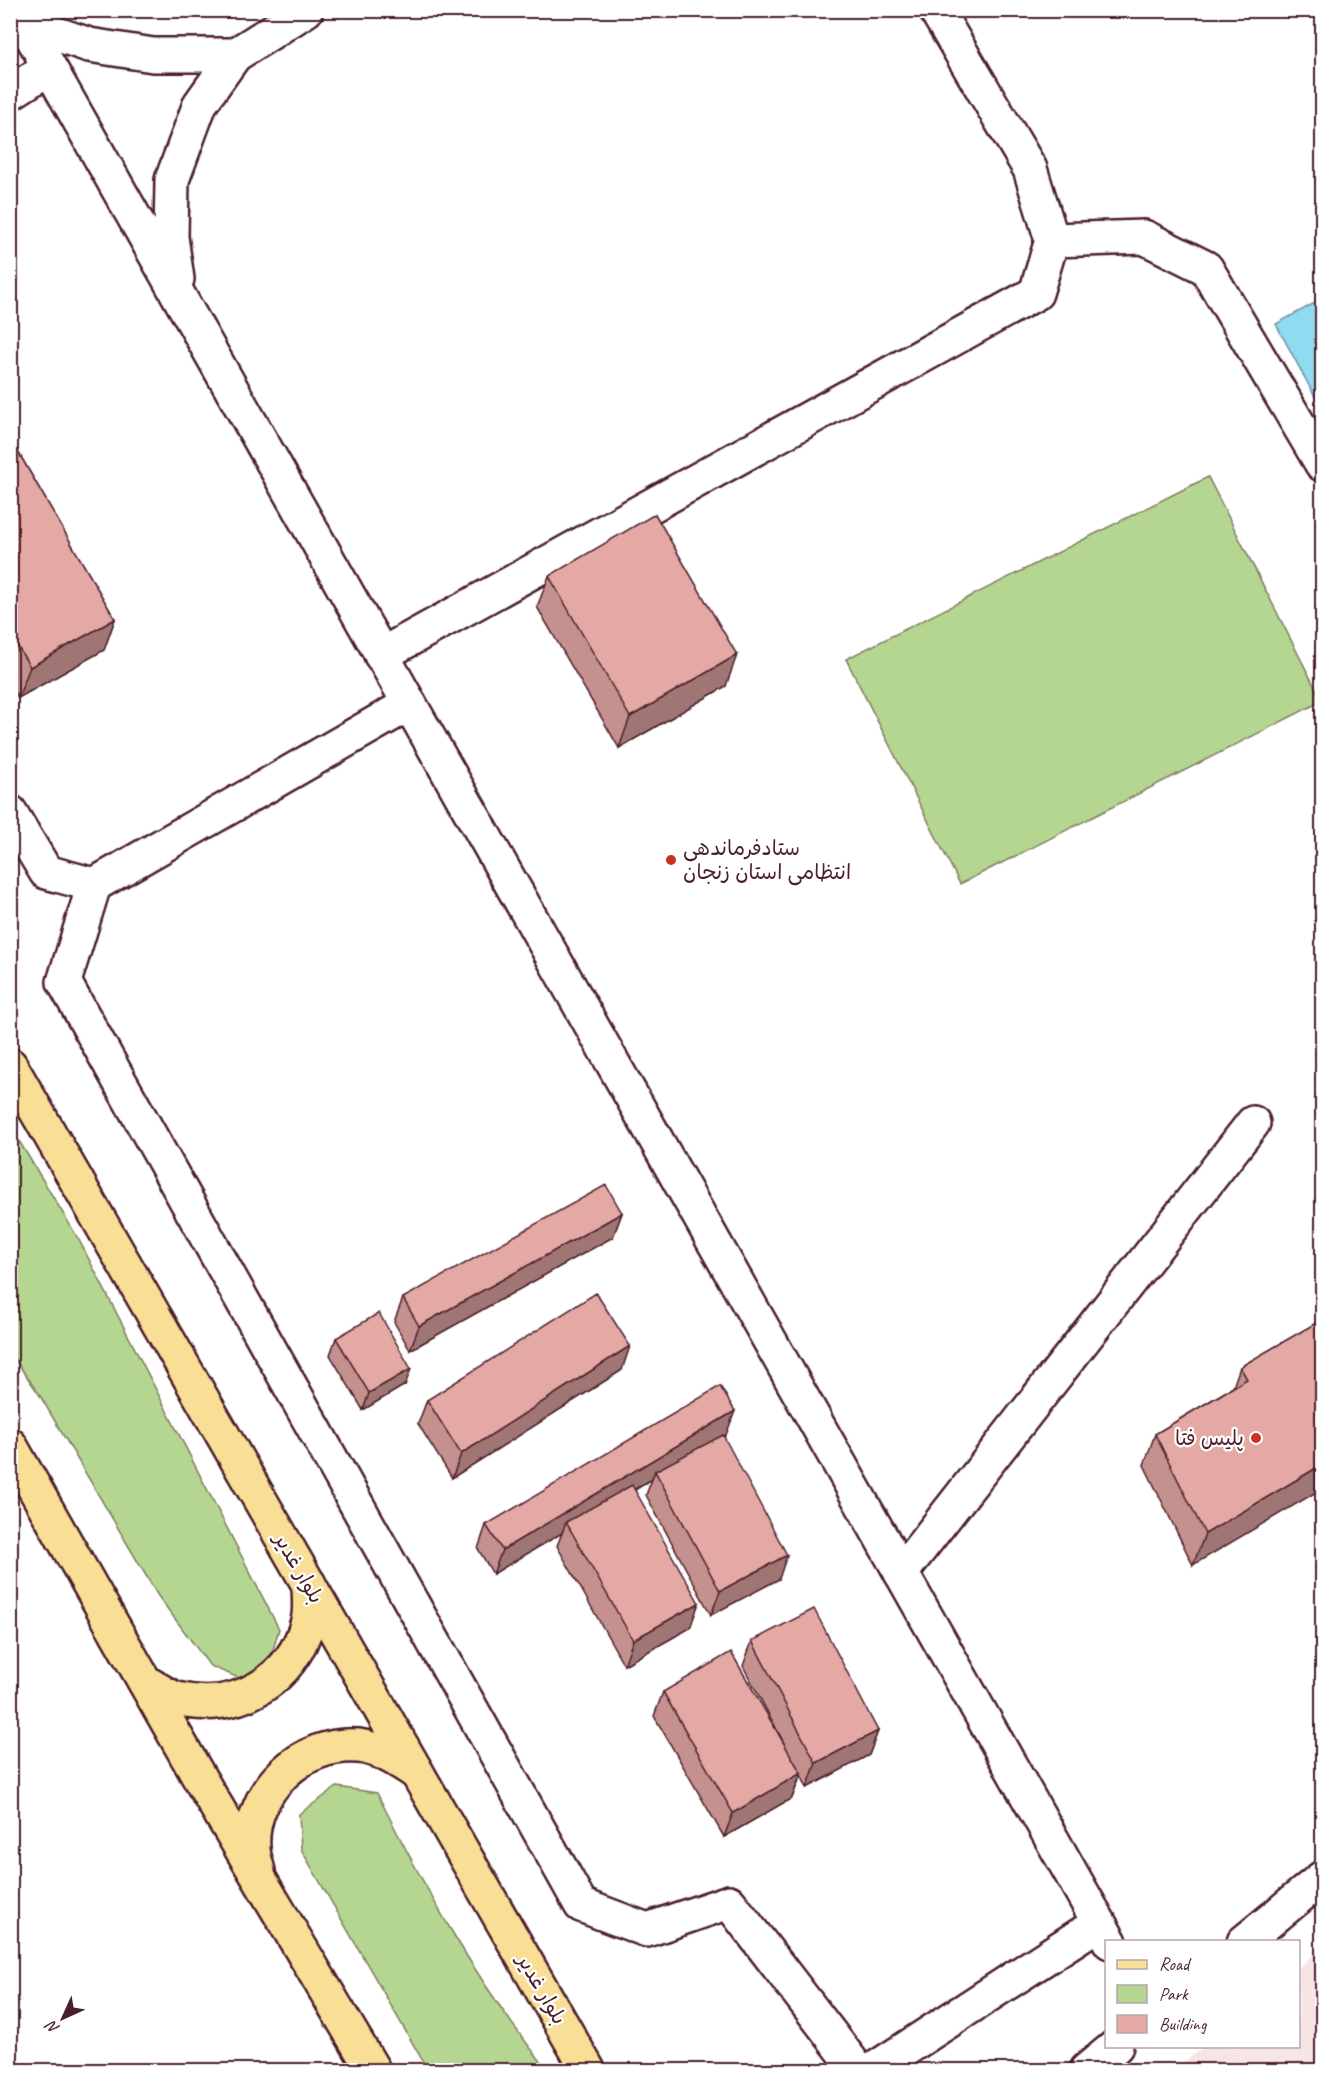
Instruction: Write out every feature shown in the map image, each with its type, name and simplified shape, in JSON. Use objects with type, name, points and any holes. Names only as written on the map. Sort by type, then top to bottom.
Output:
[{"type":"main road","name":"بلوار غدیر","points":[[10,1065],[588,2070]]},
{"type":"main road","points":[[10,1445],[145,1682],[373,2070]]},
{"type":"main road","points":[[145,1682],[176,1699],[211,1704],[245,1697],[275,1679],[297,1652],[309,1619],[309,1584]]},
{"type":"main road","points":[[260,1880],[252,1848],[256,1815],[271,1785],[295,1762],[326,1748],[359,1746],[391,1755],[418,1774]]},
{"type":"street","points":[[179,297],[171,237],[172,180],[200,104],[235,55],[306,10]]},
{"type":"street","points":[[381,655],[1036,293],[1052,240],[1030,169],[936,10]]},
{"type":"street","points":[[20,17],[89,45],[153,55],[235,55]]},
{"type":"street","points":[[20,17],[1105,1932],[873,2070]]},
{"type":"street","points":[[10,93],[50,68]]},
{"type":"street","points":[[1052,240],[1144,237],[1206,268],[1323,464]]},
{"type":"street","points":[[409,704],[94,885],[64,982],[581,1905],[647,1929],[729,1902],[858,2070]]},
{"type":"street","points":[[10,812],[46,872],[94,885]]},
{"type":"street","points":[[901,1573],[1253,1123]]},
{"type":"street","points":[[1245,1940],[1323,1878]]},
{"type":"street","points":[[1087,2070],[1114,2048]]},
{"type":"shaded area","points":[[1322,1947],[1322,2070],[1174,2070],[1202,2048],[1300,2048],[1300,1966]]},
{"type":"green space","points":[[1208,477],[1322,701],[960,884],[846,659]]},
{"type":"green space","points":[[10,1126],[78,1238],[279,1629],[269,1664],[241,1679],[210,1666],[158,1596],[39,1394],[11,1354]]},
{"type":"green space","points":[[337,1787],[377,1793],[455,1937],[499,2006],[548,2070],[428,2070],[301,1849],[299,1814]]},
{"type":"water","points":[[1322,299],[1322,410],[1276,324]]},
{"type":"building","points":[[10,438],[115,619],[30,667],[10,634]]},
{"type":"building","points":[[655,514],[737,655],[630,717],[549,576]]},
{"type":"building","points":[[606,1185],[622,1213],[419,1326],[403,1298]]},
{"type":"building","points":[[596,1293],[630,1346],[461,1454],[427,1400]]},
{"type":"building","points":[[379,1313],[411,1369],[369,1393],[336,1338]]},
{"type":"building","name":"پلیس فتا","points":[[1323,1319],[1323,1464],[1205,1534],[1155,1434],[1247,1379],[1240,1367]]},
{"type":"building","points":[[720,1386],[735,1411],[502,1550],[486,1525]]},
{"type":"building","points":[[723,1435],[787,1555],[720,1591],[655,1471]]},
{"type":"building","points":[[632,1485],[699,1603],[633,1640],[566,1522]]},
{"type":"building","points":[[814,1609],[878,1731],[816,1763],[752,1641]]},
{"type":"building","points":[[731,1652],[801,1773],[733,1813],[663,1692]]},
{"type":"place","name":"ستادفرماندهی انتظامی استان زنجان","points":[[671,860]]},
{"type":"place","name":"پلیس فتا","points":[[1256,1438]]}]
